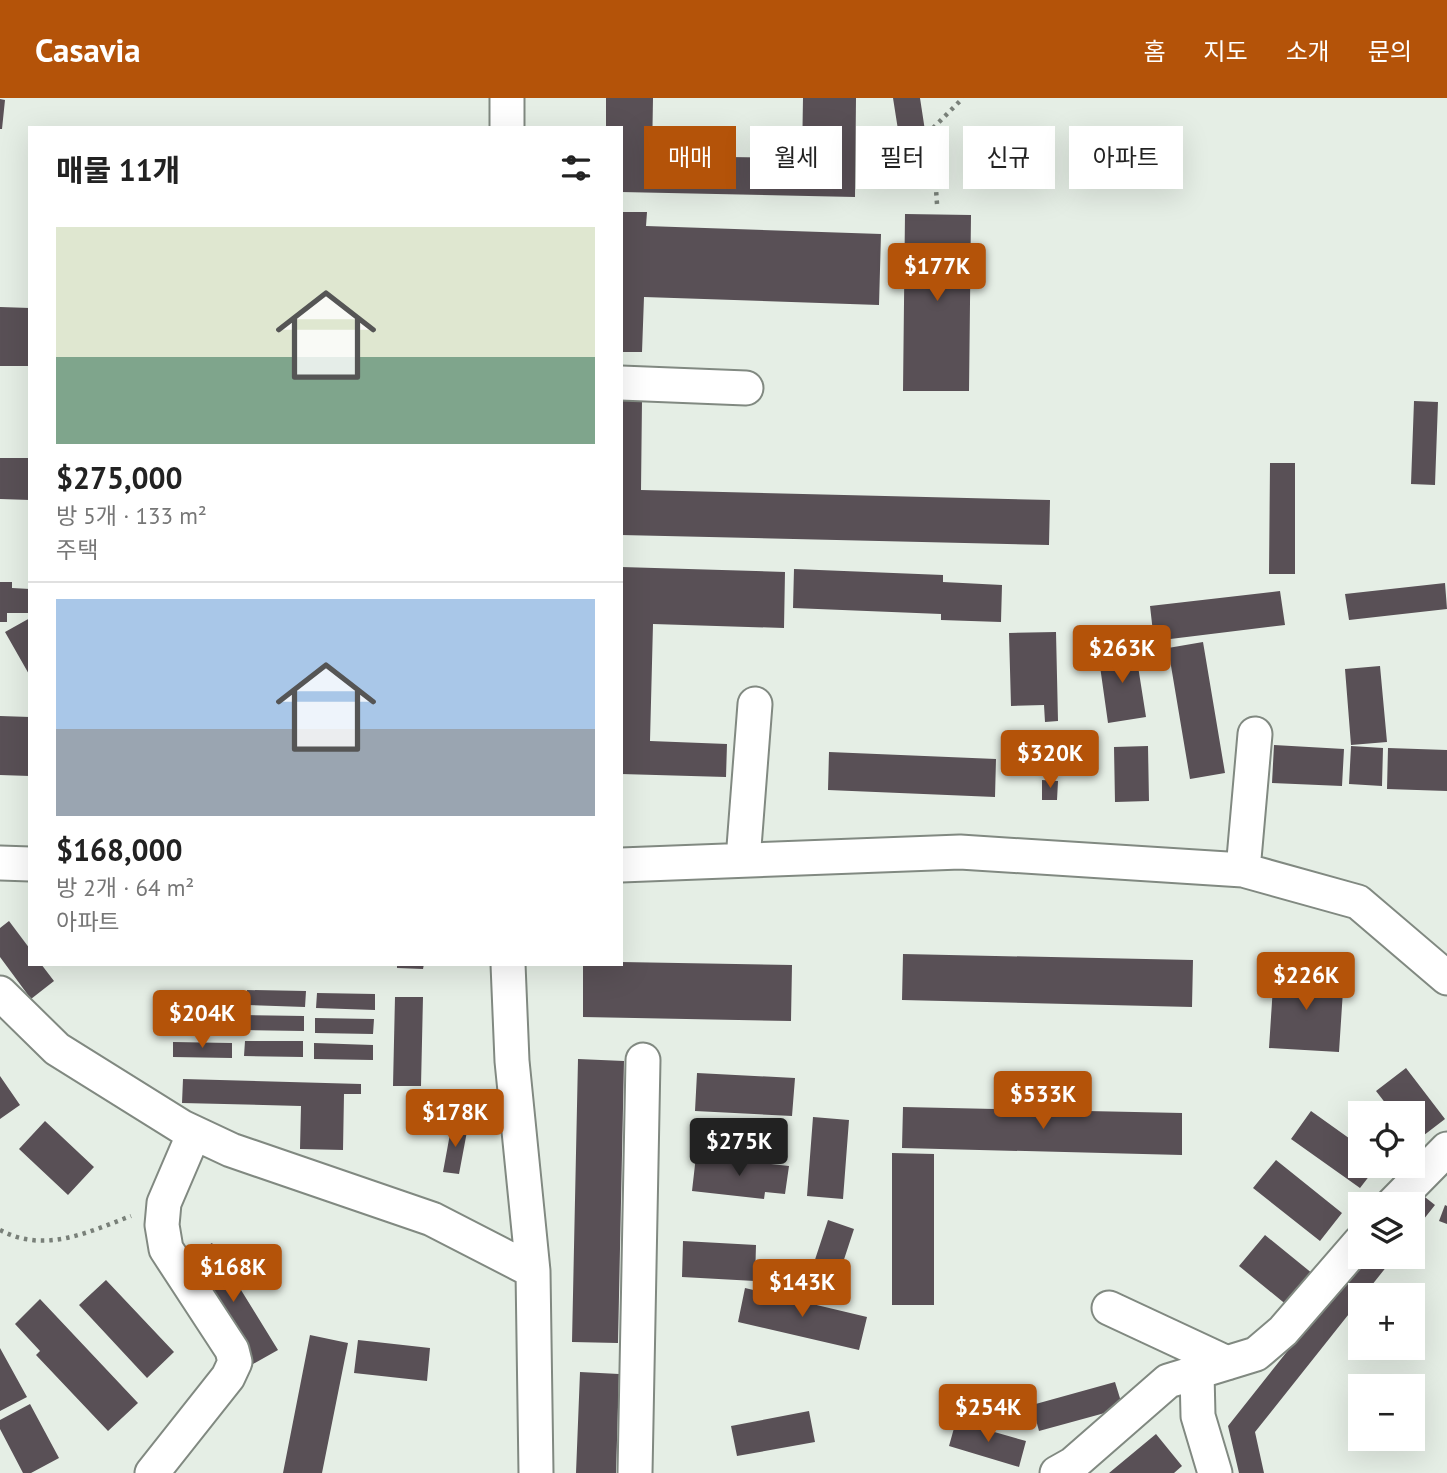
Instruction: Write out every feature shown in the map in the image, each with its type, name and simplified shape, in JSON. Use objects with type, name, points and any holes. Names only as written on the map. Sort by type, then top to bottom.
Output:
[{"type":"street","points":[[507,98],[507,126]]},
{"type":"street","points":[[623,383],[746,388]]},
{"type":"street","points":[[743,860],[755,704]]},
{"type":"street","points":[[1243,870],[1255,734]]},
{"type":"street","points":[[623,865],[960,852],[1243,870],[1358,902],[1447,978]]},
{"type":"street","points":[[0,863],[28,864]]},
{"type":"street","points":[[508,966],[512,1060],[533,1271],[536,1473]]},
{"type":"street","points":[[0,993],[57,1049],[194,1132],[231,1150],[432,1219],[533,1271]]},
{"type":"street","points":[[635,1473],[643,1060]]},
{"type":"street","points":[[152,1473],[228,1377],[235,1362],[232,1350],[166,1249],[162,1225],[164,1203],[194,1132]]},
{"type":"street","points":[[1405,1192],[1447,1149]]},
{"type":"street","points":[[1057,1473],[1073,1464],[1168,1381],[1256,1354],[1283,1331],[1348,1256]]},
{"type":"street","points":[[1109,1308],[1212,1368]]},
{"type":"street","points":[[1212,1368],[1198,1416],[1215,1473]]},
{"type":"path","points":[[937,204],[932,129],[963,98]]},
{"type":"path","points":[[0,1230],[46,1242],[68,1239],[164,1203]]},
{"type":"building","points":[[606,98],[653,98],[653,126],[644,126],[644,189],[736,189],[736,157],[750,157],[750,189],[842,189],[842,126],[803,126],[803,98],[856,98],[855,197],[623,192],[623,126],[606,126]]},
{"type":"building","points":[[893,98],[920,98],[924,126],[897,126]]},
{"type":"building","points":[[0,99],[5,100],[2,129],[0,129]]},
{"type":"building","points":[[623,212],[647,212],[646,226],[881,234],[879,305],[644,297],[642,352],[623,352]]},
{"type":"building","points":[[905,214],[971,215],[969,391],[903,391]]},
{"type":"building","points":[[0,307],[28,308],[28,366],[0,366]]},
{"type":"building","points":[[623,400],[642,400],[641,490],[1050,500],[1049,545],[623,535]]},
{"type":"building","points":[[1414,401],[1438,402],[1435,485],[1411,484]]},
{"type":"building","points":[[0,458],[28,458],[28,500],[0,499]]},
{"type":"building","points":[[1270,463],[1295,463],[1295,574],[1269,574]]},
{"type":"building","points":[[623,567],[785,572],[784,628],[653,624],[650,741],[727,744],[726,777],[623,774]]},
{"type":"building","points":[[794,569],[943,575],[943,582],[1002,585],[1001,622],[941,620],[941,614],[793,608]]},
{"type":"building","points":[[0,582],[12,582],[12,588],[28,589],[28,613],[7,613],[7,622],[0,622]]},
{"type":"building","points":[[1445,583],[1447,609],[1349,620],[1345,594]]},
{"type":"building","points":[[1280,591],[1285,625],[1154,641],[1150,606]]},
{"type":"building","points":[[28,619],[28,672],[5,632]]},
{"type":"building","points":[[1056,632],[1058,721],[1045,722],[1044,705],[1011,706],[1009,633]]},
{"type":"building","points":[[1203,642],[1225,773],[1190,779],[1168,648]]},
{"type":"building","points":[[1135,647],[1146,717],[1108,723],[1098,652]]},
{"type":"building","points":[[1380,666],[1387,742],[1351,745],[1345,669]]},
{"type":"building","points":[[0,716],[28,717],[28,776],[0,775]]},
{"type":"building","points":[[1274,745],[1344,749],[1342,786],[1272,783]]},
{"type":"building","points":[[1148,746],[1149,801],[1115,802],[1114,747]]},
{"type":"building","points":[[1351,746],[1383,748],[1382,786],[1349,784]]},
{"type":"building","points":[[1388,748],[1447,750],[1447,791],[1387,789]]},
{"type":"building","points":[[829,752],[996,759],[995,797],[828,790]]},
{"type":"building","points":[[1042,780],[1058,781],[1057,800],[1042,800]]},
{"type":"building","points":[[9,921],[28,946],[28,966],[43,966],[54,981],[31,999],[0,957],[0,928]]},
{"type":"building","points":[[903,954],[1193,960],[1192,1007],[902,1000]]},
{"type":"building","points":[[623,962],[792,965],[791,1021],[583,1017],[583,966],[623,966]]},
{"type":"building","points":[[397,966],[424,966],[423,969]]},
{"type":"building","points":[[1274,971],[1344,975],[1339,1052],[1269,1048]]},
{"type":"building","points":[[247,990],[306,991],[305,1007],[247,1005]]},
{"type":"building","points":[[176,992],[234,993],[234,1008],[175,1007]]},
{"type":"building","points":[[317,993],[375,994],[375,1010],[316,1008]]},
{"type":"building","points":[[395,997],[423,997],[421,1086],[393,1086]]},
{"type":"building","points":[[245,1015],[304,1016],[304,1031],[245,1030]]},
{"type":"building","points":[[174,1016],[233,1017],[232,1033],[174,1031]]},
{"type":"building","points":[[315,1018],[374,1019],[373,1034],[315,1033]]},
{"type":"building","points":[[245,1041],[303,1041],[303,1057],[244,1056]]},
{"type":"building","points":[[173,1042],[232,1043],[232,1058],[173,1057]]},
{"type":"building","points":[[314,1043],[373,1045],[373,1060],[314,1059]]},
{"type":"building","points":[[578,1059],[624,1061],[618,1343],[572,1342]]},
{"type":"building","points":[[1406,1068],[1445,1119],[1425,1134],[1425,1101],[1384,1101],[1376,1091]]},
{"type":"building","points":[[697,1073],[795,1078],[792,1116],[695,1111]]},
{"type":"building","points":[[0,1076],[20,1105],[0,1119]]},
{"type":"building","points":[[183,1079],[361,1084],[361,1094],[344,1094],[343,1150],[300,1149],[301,1106],[182,1103]]},
{"type":"building","points":[[903,1107],[1182,1113],[1182,1155],[902,1148]]},
{"type":"building","points":[[1311,1111],[1348,1137],[1348,1178],[1368,1178],[1360,1188],[1291,1139]]},
{"type":"building","points":[[813,1117],[849,1120],[843,1199],[807,1196]]},
{"type":"building","points":[[45,1121],[94,1167],[68,1195],[19,1149]]},
{"type":"building","points":[[452,1123],[468,1126],[459,1174],[443,1172]]},
{"type":"building","points":[[892,1153],[934,1154],[934,1305],[892,1305]]},
{"type":"building","points":[[696,1156],[789,1166],[785,1194],[765,1192],[764,1199],[692,1191]]},
{"type":"building","points":[[1276,1160],[1342,1213],[1320,1241],[1253,1188]]},
{"type":"building","points":[[1425,1197],[1435,1205],[1425,1218]]},
{"type":"building","points":[[1445,1205],[1447,1206],[1447,1224],[1439,1221]]},
{"type":"building","points":[[828,1220],[854,1229],[833,1293],[807,1284]]},
{"type":"building","points":[[1265,1235],[1313,1274],[1288,1306],[1239,1266]]},
{"type":"building","points":[[683,1241],[756,1245],[755,1281],[682,1277]]},
{"type":"building","points":[[212,1243],[278,1350],[253,1364],[188,1258]]},
{"type":"building","points":[[1353,1269],[1385,1269],[1374,1283],[1348,1283],[1348,1315],[1255,1432],[1264,1473],[1239,1473],[1228,1426]]},
{"type":"building","points":[[106,1280],[174,1352],[147,1378],[79,1305]]},
{"type":"building","points":[[745,1288],[867,1317],[859,1350],[738,1322]]},
{"type":"building","points":[[40,1299],[138,1403],[108,1431],[36,1355],[40,1351],[15,1324]]},
{"type":"building","points":[[310,1335],[348,1343],[322,1473],[283,1473]]},
{"type":"building","points":[[358,1340],[430,1348],[427,1381],[354,1373]]},
{"type":"building","points":[[0,1348],[27,1397],[0,1411]]},
{"type":"building","points":[[580,1372],[619,1374],[616,1473],[576,1473]]},
{"type":"building","points":[[1115,1382],[1123,1408],[1039,1431],[1032,1405]]},
{"type":"building","points":[[30,1404],[59,1458],[31,1473],[23,1473],[0,1429],[0,1420]]},
{"type":"building","points":[[809,1411],[815,1442],[737,1456],[731,1426]]},
{"type":"building","points":[[956,1421],[1026,1441],[1019,1467],[949,1446]]},
{"type":"building","points":[[1156,1434],[1182,1466],[1174,1473],[1109,1473]]}]
